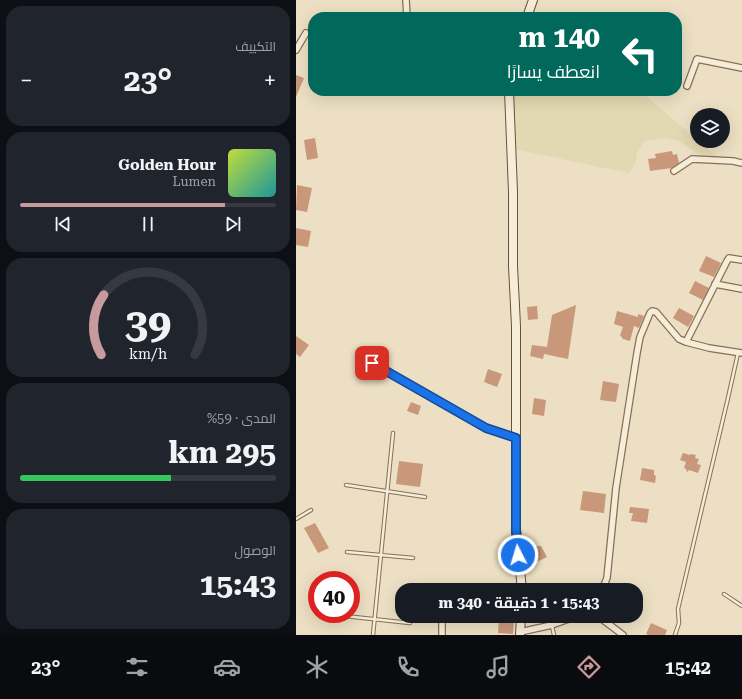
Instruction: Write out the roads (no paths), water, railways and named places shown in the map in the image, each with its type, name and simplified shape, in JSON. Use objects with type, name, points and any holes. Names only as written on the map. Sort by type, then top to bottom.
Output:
[{"type":"street","points":[[406,0],[407,12]]},
{"type":"street","points":[[529,12],[533,0]]},
{"type":"street","points":[[296,50],[306,32]]},
{"type":"street","points":[[687,86],[697,59],[742,68]]},
{"type":"street","points":[[509,96],[513,192],[513,266],[516,326],[516,530],[521,583]]},
{"type":"street","points":[[674,171],[692,159],[733,161],[742,163]]},
{"type":"street","points":[[686,342],[729,258],[742,260]]},
{"type":"street","points":[[715,284],[742,289]]},
{"type":"street","points":[[605,583],[607,578],[616,488],[637,353],[640,337],[650,313],[652,311],[656,312],[679,339],[709,348],[740,353]]},
{"type":"street","points":[[372,363],[486,428],[516,438]]},
{"type":"street","points":[[442,623],[442,635]]},
{"type":"street","points":[[521,623],[520,634],[560,623]]},
{"type":"street","points":[[607,623],[623,635]]},
{"type":"lane","points":[[675,635],[679,623],[678,610],[740,353]]},
{"type":"lane","points":[[374,635],[393,433]]},
{"type":"lane","points":[[346,485],[425,497]]},
{"type":"lane","points":[[296,519],[311,510]]},
{"type":"lane","points":[[347,552],[413,558]]},
{"type":"lane","points":[[724,594],[742,606]]},
{"type":"lane","points":[[360,618],[395,621]]},
{"type":"lane","points":[[552,626],[554,635]]}]
